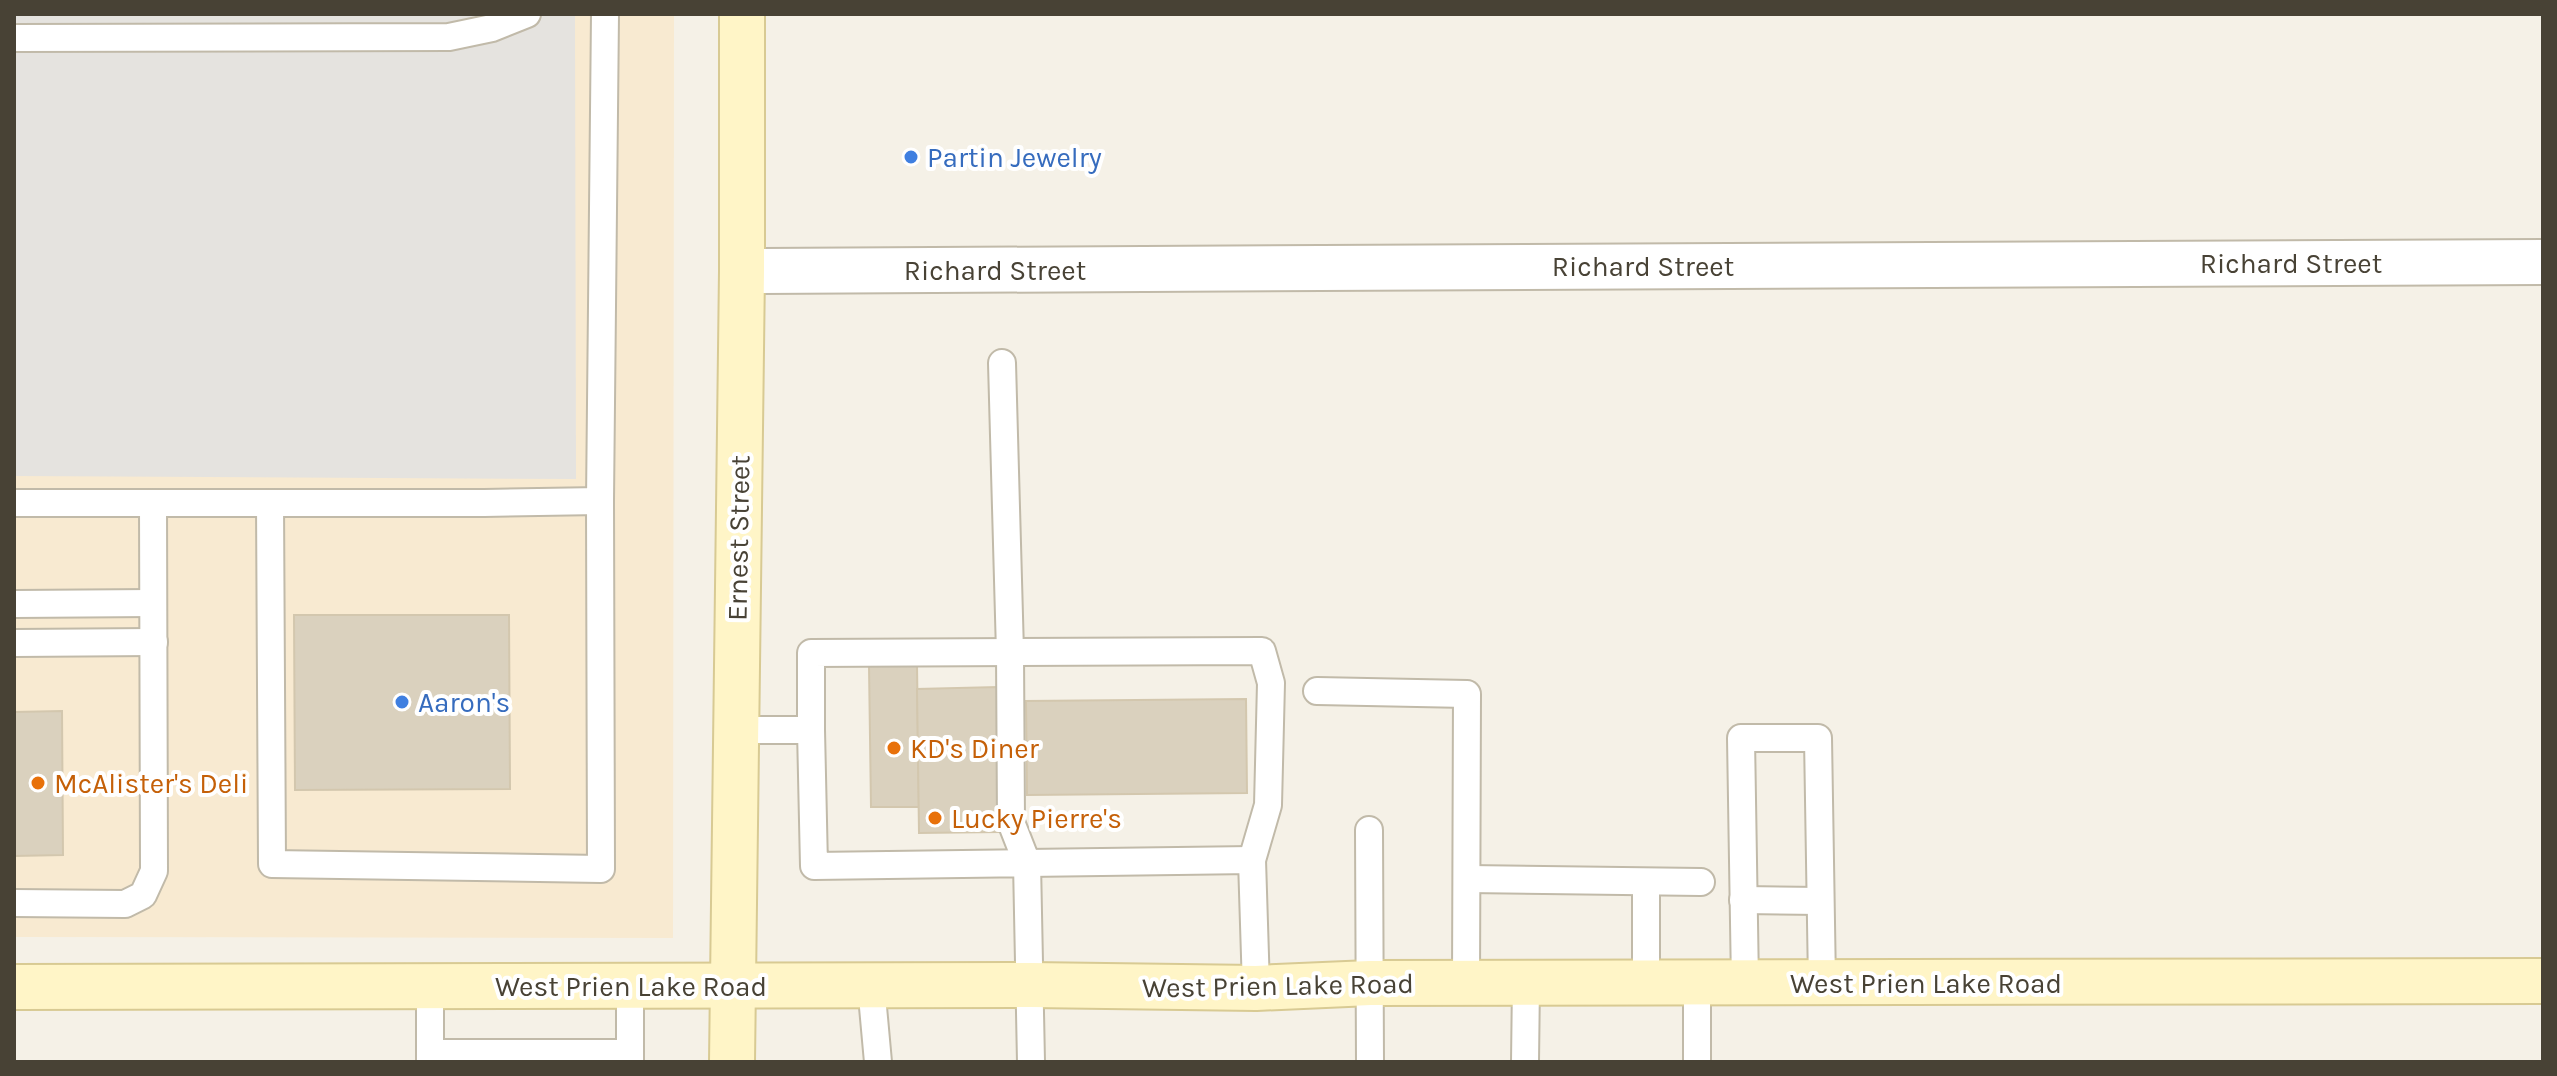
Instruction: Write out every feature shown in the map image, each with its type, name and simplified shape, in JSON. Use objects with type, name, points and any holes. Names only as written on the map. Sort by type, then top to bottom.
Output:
[{"type":"street","name":"Ernest Street","points":[[732,1062],[742,271],[742,14]]},
{"type":"street","name":"Richard Street","points":[[742,271],[2543,262]]},
{"type":"street","name":"West Prien Lake Road","points":[[14,987],[1031,985],[1256,988],[1370,983],[2543,981]]},
{"type":"lane","points":[[14,38],[449,37],[492,28],[527,14]]},
{"type":"lane","points":[[270,503],[272,864],[601,869],[600,501],[605,14]]},
{"type":"lane","points":[[1002,363],[1011,822],[1027,863],[1031,1062]]},
{"type":"lane","points":[[14,503],[600,501]]},
{"type":"lane","points":[[14,903],[125,904],[143,895],[154,871],[153,503]]},
{"type":"lane","points":[[14,604],[153,603]]},
{"type":"lane","points":[[14,643],[154,642]]},
{"type":"lane","points":[[1252,860],[814,866],[811,653],[1262,651],[1271,683],[1268,805],[1252,860],[1256,988]]},
{"type":"lane","points":[[1317,691],[1467,694],[1466,983]]},
{"type":"lane","points":[[735,730],[811,730]]},
{"type":"lane","points":[[1745,983],[1741,738],[1818,738],[1822,983]]},
{"type":"lane","points":[[1369,830],[1370,1062]]},
{"type":"lane","points":[[1468,879],[1701,882]]},
{"type":"lane","points":[[1646,882],[1646,983]]},
{"type":"lane","points":[[1743,900],[1820,901]]},
{"type":"lane","points":[[1525,1062],[1526,983]]},
{"type":"lane","points":[[1697,983],[1697,1062]]},
{"type":"lane","points":[[871,985],[878,1062]]},
{"type":"lane","points":[[430,987],[430,1058],[630,1058],[630,986]]},
{"type":"shaded area","points":[[14,14],[674,14],[673,938],[14,937]]},
{"type":"shaded area","points":[[14,14],[575,14],[576,479],[14,476]]},
{"type":"building","name":"Aaron's","points":[[294,615],[509,615],[510,789],[295,790]]},
{"type":"building","name":"KD's Diner","points":[[917,665],[919,807],[871,807],[869,666]]},
{"type":"building","points":[[998,687],[1000,832],[919,833],[917,689]]},
{"type":"building","points":[[1246,699],[1247,793],[1027,795],[1026,701]]},
{"type":"building","name":"McAlister's Deli","points":[[62,711],[63,855],[14,856],[14,712]]},
{"type":"place","name":"Partin Jewelry","points":[[911,157]]},
{"type":"place","name":"Aaron's","points":[[402,702]]},
{"type":"place","name":"KD's Diner","points":[[894,748]]},
{"type":"place","name":"McAlister's Deli","points":[[38,783]]},
{"type":"place","name":"Lucky Pierre's","points":[[935,818]]}]
